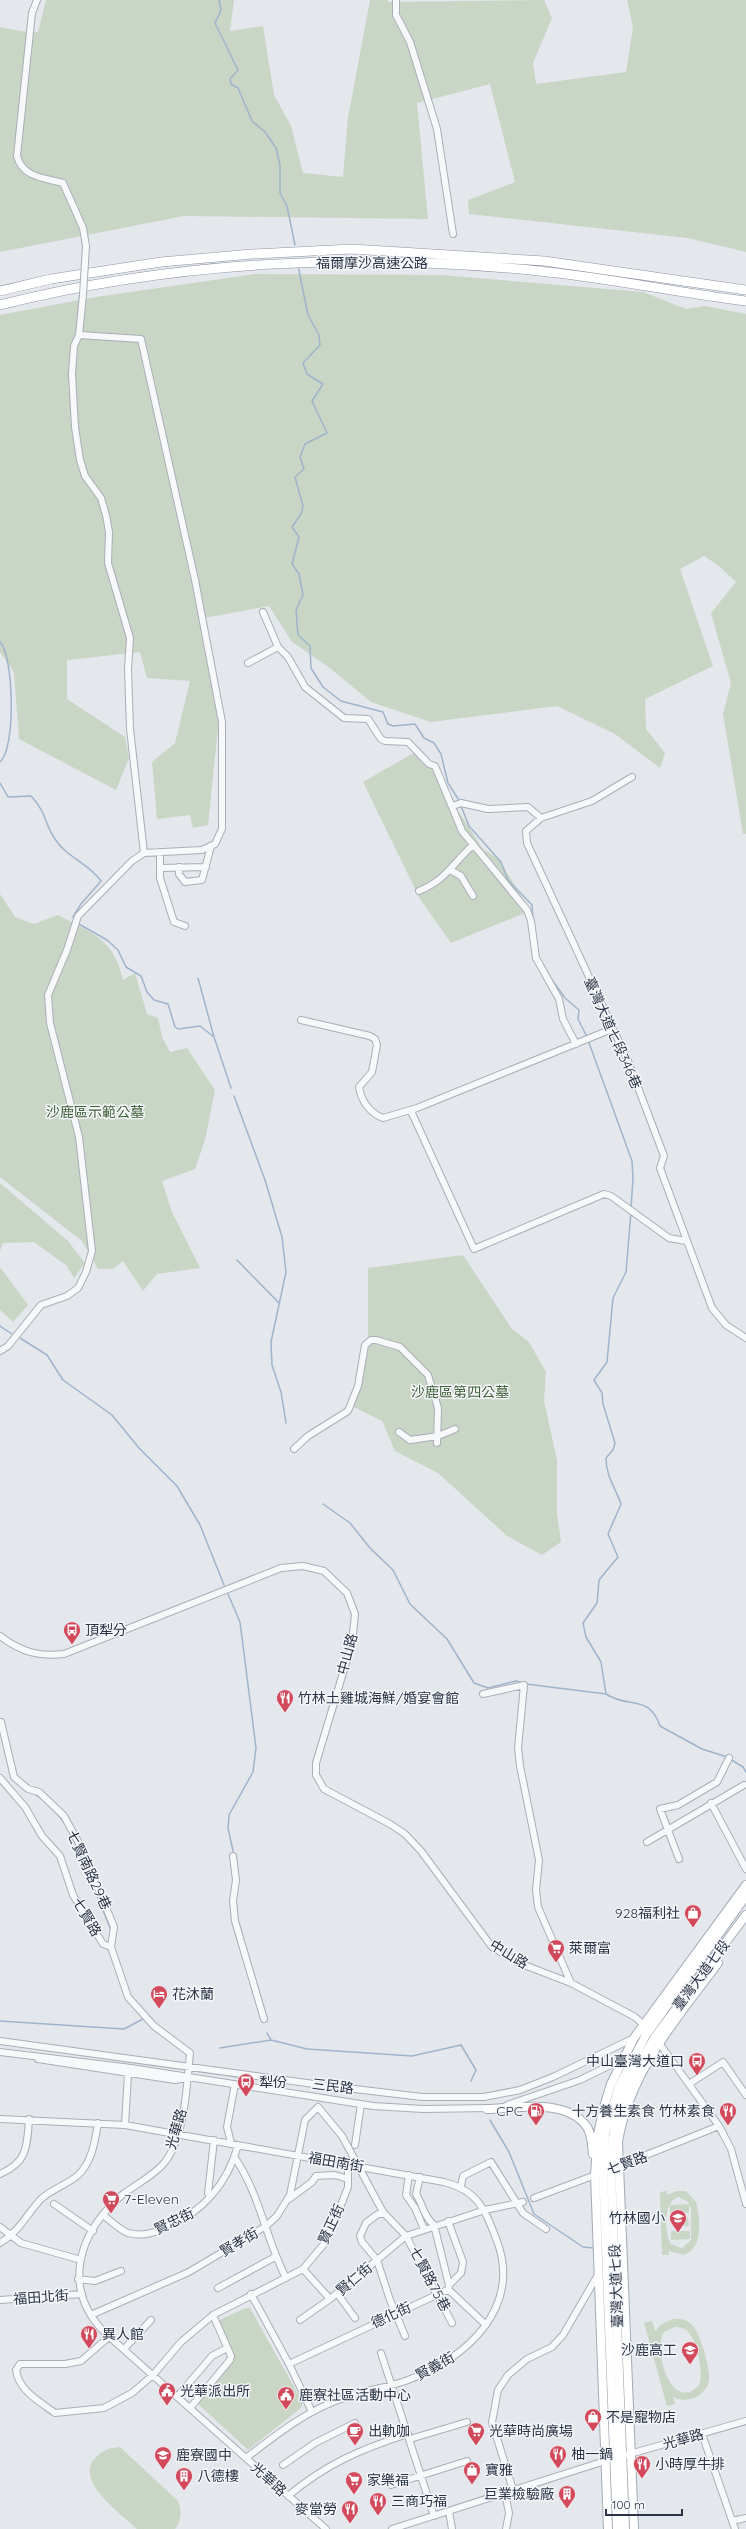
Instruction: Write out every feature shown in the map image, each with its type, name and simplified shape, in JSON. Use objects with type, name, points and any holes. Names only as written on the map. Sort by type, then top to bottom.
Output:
[{"type":"highway","name":"福爾摩沙高速公路","points":[[0,291],[51,279],[161,262],[252,254],[352,249],[544,261],[746,290]]},
{"type":"highway","name":"福爾摩沙高速公路","points":[[0,305],[54,291],[181,271],[359,261],[468,265],[549,272],[746,301]]},
{"type":"main road","name":"臺灣大道七段","points":[[625,2529],[619,2457],[606,2134],[612,2103],[618,2086],[636,2054],[646,2029],[746,1885]]},
{"type":"main road","name":"臺灣大道七段","points":[[723,1919],[746,1890]]},
{"type":"main road","name":"臺灣大道七段","points":[[607,2170],[598,2134],[611,2084],[634,2038],[646,2029],[746,1896]]},
{"type":"main road","name":"臺灣大道七段","points":[[607,2170],[618,2142],[621,2121],[639,2074],[657,2040],[746,1915]]},
{"type":"main road","name":"臺灣大道七段","points":[[634,2529],[619,2457],[606,2449],[599,2273],[607,2170],[613,2137],[626,2090],[648,2049],[657,2040],[746,1923]]},
{"type":"main road","points":[[487,2109],[558,2109],[576,2117],[587,2128],[607,2170]]},
{"type":"main road","name":"臺灣大道七段","points":[[608,2529],[619,2457]]},
{"type":"main road","name":"臺灣大道七段","points":[[617,2529],[619,2457]]},
{"type":"street","points":[[37,0],[32,12],[16,156],[19,165],[34,176],[63,183],[83,228],[86,246],[83,295],[78,335],[74,346],[72,374],[75,427],[83,471],[101,498],[106,516],[109,532],[108,564],[130,638],[128,669],[130,729],[144,852]]},
{"type":"street","points":[[396,0],[396,15],[410,42],[437,129],[453,234]]},
{"type":"street","points":[[0,1351],[8,1346],[41,1306],[67,1296],[78,1288],[86,1272],[92,1251],[79,1137],[50,1023],[48,995],[67,950],[78,916],[132,861],[144,852],[202,850],[215,844],[222,829],[222,722],[196,580],[142,339],[78,335]]},
{"type":"street","points":[[263,612],[278,647],[288,657],[305,687],[344,718],[368,719],[381,739],[385,741],[408,742],[428,764],[435,766],[453,806],[462,831],[488,864],[497,870],[527,910],[531,921],[536,958],[559,999],[563,1019],[576,1044]]},
{"type":"street","points":[[248,663],[278,647]]},
{"type":"street","name":"臺灣大道七段346巷","points":[[632,777],[592,801],[541,818],[526,831],[527,843],[628,1062],[664,1156],[660,1168],[712,1308],[726,1326],[746,1338]]},
{"type":"street","points":[[453,806],[461,803],[488,809],[528,807],[541,818]]},
{"type":"street","points":[[419,891],[434,884],[450,870],[454,862],[473,845]]},
{"type":"street","points":[[179,867],[179,874],[185,882],[202,880],[211,846]]},
{"type":"street","points":[[160,852],[160,878],[170,914],[174,922],[185,926]]},
{"type":"street","points":[[160,868],[206,867]]},
{"type":"street","points":[[450,870],[461,876],[473,896]]},
{"type":"street","points":[[301,1020],[370,1036],[375,1039],[377,1045],[372,1072],[359,1087],[363,1100],[369,1109],[383,1118],[411,1111],[612,1029]]},
{"type":"street","points":[[411,1111],[474,1249],[598,1195],[609,1194],[669,1238],[686,1241]]},
{"type":"street","points":[[294,1448],[308,1436],[348,1411],[358,1386],[364,1348],[371,1340],[396,1345],[428,1374],[438,1408],[438,1443]]},
{"type":"street","points":[[399,1432],[410,1440],[438,1436],[455,1429]]},
{"type":"street","name":"中山路","points":[[0,1636],[17,1648],[31,1654],[45,1656],[64,1654],[281,1568],[303,1566],[324,1571],[347,1593],[355,1614],[352,1643],[316,1762],[318,1780],[332,1795],[364,1809],[405,1834],[421,1851],[492,1947],[519,1963],[572,1983],[646,2029],[657,2040],[719,2126],[731,2149],[739,2172],[746,2204]]},
{"type":"street","points":[[483,1694],[524,1685],[518,1748],[539,1860],[536,1890],[538,1907],[572,1983]]},
{"type":"street","name":"七賢南路29巷","points":[[1,1722],[14,1777],[28,1788],[39,1792],[64,1816],[81,1846],[114,1927],[111,1948]]},
{"type":"street","points":[[679,1860],[660,1809],[676,1806],[717,1782],[729,1758]]},
{"type":"street","name":"七賢路","points":[[0,1778],[25,1807],[42,1836],[60,1856],[74,1895],[103,1944],[111,1948],[128,1997],[154,2026],[190,2053],[188,2067]]},
{"type":"street","points":[[647,1842],[744,1785]]},
{"type":"street","points":[[711,1804],[746,1869]]},
{"type":"street","points":[[233,1856],[236,1880],[233,1901],[235,1920],[264,2019]]},
{"type":"street","name":"三民路","points":[[0,2041],[321,2086],[422,2097],[484,2097],[520,2090],[585,2063],[634,2038]]},
{"type":"street","name":"三民路","points":[[0,2052],[63,2058],[361,2104],[454,2109],[487,2109],[542,2095],[648,2049]]},
{"type":"street","name":"三民路","points":[[19,2054],[59,2064],[128,2074],[175,2080],[189,2077]]},
{"type":"street","points":[[689,2084],[723,2062],[746,2095]]},
{"type":"street","name":"光華路","points":[[188,2067],[189,2077],[178,2134],[165,2162],[154,2173],[122,2196],[104,2215],[93,2231],[84,2247],[81,2260],[78,2279],[82,2294],[91,2315],[110,2336],[326,2529]]},
{"type":"street","points":[[125,2125],[128,2074]]},
{"type":"street","points":[[231,2143],[227,2128],[235,2084]]},
{"type":"street","points":[[321,2086],[318,2107],[342,2136],[385,2214],[406,2236],[485,2210],[520,2203]]},
{"type":"street","points":[[453,2097],[454,2109]]},
{"type":"street","points":[[355,2145],[361,2104]]},
{"type":"street","name":"賢孝街","points":[[91,2315],[189,2272],[266,2226],[277,2216],[288,2199],[305,2120],[318,2107]]},
{"type":"street","points":[[0,2119],[29,2119],[125,2125],[178,2134]]},
{"type":"street","points":[[0,2174],[13,2168],[22,2157],[27,2146],[29,2119]]},
{"type":"street","points":[[0,2243],[11,2236],[42,2198],[77,2176],[88,2162],[94,2144],[98,2123]]},
{"type":"street","name":"七賢路","points":[[534,2198],[719,2126]]},
{"type":"street","name":"福田南街","points":[[178,2134],[420,2177],[461,2186],[472,2194],[485,2210]]},
{"type":"street","points":[[208,2193],[214,2140]]},
{"type":"street","name":"賢忠街","points":[[104,2215],[127,2233],[142,2235],[170,2226],[188,2217],[208,2201],[225,2178],[235,2158],[238,2145]]},
{"type":"street","points":[[235,2158],[251,2186],[266,2226],[275,2257],[286,2278]]},
{"type":"street","points":[[461,2186],[462,2176],[491,2162],[520,2203],[523,2213],[546,2230]]},
{"type":"street","name":"賢正街","points":[[110,2336],[81,2361],[20,2364],[16,2370],[17,2378],[22,2387],[55,2413],[104,2408],[132,2393],[153,2375],[181,2342],[213,2315],[251,2294],[303,2269],[324,2244],[348,2187],[348,2164]]},
{"type":"street","points":[[739,2172],[746,2170]]},
{"type":"street","points":[[288,2199],[300,2192],[316,2176],[335,2175],[348,2179]]},
{"type":"street","points":[[409,2175],[406,2195],[415,2208],[424,2229]]},
{"type":"street","points":[[420,2177],[416,2194],[422,2204],[427,2220],[434,2226],[450,2284]]},
{"type":"street","points":[[54,2204],[93,2231]]},
{"type":"street","name":"賢義街","points":[[246,2458],[286,2427],[312,2412],[344,2398],[392,2386],[422,2375],[463,2350],[486,2325],[499,2301],[504,2275],[500,2249],[485,2210]]},
{"type":"street","points":[[385,2214],[378,2214],[366,2222],[360,2236],[377,2260],[395,2313],[405,2336]]},
{"type":"street","points":[[448,2221],[462,2262],[461,2273],[450,2284],[448,2291],[486,2325]]},
{"type":"street","points":[[0,2227],[11,2236],[39,2250],[81,2260]]},
{"type":"street","name":"賢仁街","points":[[300,2320],[337,2294],[406,2236]]},
{"type":"street","name":"七賢路75巷","points":[[406,2236],[452,2323]]},
{"type":"street","points":[[218,2288],[275,2257]]},
{"type":"street","points":[[303,2269],[330,2299]]},
{"type":"street","points":[[78,2279],[95,2281],[121,2271]]},
{"type":"street","points":[[513,2490],[492,2422],[498,2390],[513,2371],[527,2360],[552,2347],[563,2335],[599,2273]]},
{"type":"street","name":"德化街","points":[[289,2364],[395,2313],[437,2294],[448,2291]]},
{"type":"street","name":"福田北街","points":[[0,2300],[82,2294]]},
{"type":"street","points":[[251,2294],[289,2364],[312,2412]]},
{"type":"street","points":[[337,2294],[355,2318]]},
{"type":"street","points":[[190,2408],[230,2360],[227,2348],[213,2315]]},
{"type":"street","points":[[124,2349],[151,2320]]},
{"type":"street","points":[[177,2397],[212,2356],[227,2348]]},
{"type":"street","points":[[381,2353],[434,2516]]},
{"type":"street","points":[[288,2496],[325,2468],[366,2447],[467,2422]]},
{"type":"street","name":"光華路","points":[[392,2529],[619,2457],[746,2422]]},
{"type":"street","points":[[283,2465],[315,2443],[355,2423]]},
{"type":"street","points":[[702,2434],[735,2529]]},
{"type":"street","points":[[391,2485],[467,2460]]},
{"type":"street","points":[[505,2493],[509,2513],[506,2529]]},
{"type":"street","points":[[449,2511],[452,2529]]},
{"type":"street","points":[[732,2521],[746,2518]]},
{"type":"green space","points":[[46,0],[234,0],[230,31],[263,26],[274,95],[291,126],[303,173],[343,177],[348,118],[370,0],[388,0],[388,2],[544,0],[552,18],[533,63],[536,84],[626,72],[633,27],[627,0],[746,0],[746,252],[688,238],[469,214],[468,200],[515,182],[490,84],[417,103],[428,219],[184,216],[0,252],[0,27],[20,31],[38,32]]},
{"type":"green space","points":[[255,274],[441,275],[643,292],[686,309],[705,306],[746,314],[746,834],[743,834],[723,714],[731,683],[711,613],[736,582],[719,566],[704,556],[680,569],[713,666],[645,699],[646,729],[665,753],[660,768],[615,734],[557,706],[431,722],[371,702],[326,665],[292,642],[269,606],[199,619],[219,719],[208,825],[193,828],[190,815],[157,819],[152,762],[175,743],[190,681],[147,678],[140,652],[67,660],[67,699],[125,737],[129,758],[116,790],[19,739],[14,672],[0,652],[0,315],[96,297]]},
{"type":"green space","points":[[419,750],[483,849],[499,859],[530,911],[451,943],[420,899],[363,782]]},
{"type":"green space","name":"沙鹿區示範公墓","points":[[0,894],[15,917],[34,924],[58,915],[92,933],[108,946],[119,966],[123,980],[135,973],[147,1014],[158,1018],[162,1037],[170,1052],[187,1048],[215,1090],[205,1140],[195,1169],[162,1181],[172,1212],[200,1268],[157,1274],[143,1291],[123,1261],[113,1269],[98,1269],[82,1241],[0,1177]]},
{"type":"green space","points":[[0,1183],[68,1241],[85,1263],[74,1278],[67,1266],[34,1242],[3,1243],[0,1251]]},
{"type":"green space","name":"沙鹿區第四公墓","points":[[463,1255],[512,1329],[529,1342],[546,1372],[544,1401],[557,1460],[557,1514],[561,1542],[542,1555],[507,1536],[438,1473],[395,1451],[382,1421],[352,1406],[368,1338],[368,1268]]},
{"type":"green space","points":[[0,1267],[28,1305],[13,1322],[0,1310]]},
{"type":"green space","points":[[667,2191],[667,2195],[676,2191],[686,2191],[696,2202],[699,2216],[698,2239],[695,2246],[684,2255],[669,2251],[669,2255],[662,2255],[660,2192]],"holes":[[[679,2197],[688,2202],[691,2209],[691,2240],[682,2248],[671,2244],[667,2232],[666,2218],[670,2204],[674,2199]]]},
{"type":"green space","points":[[689,2204],[689,2213],[670,2213],[670,2205]]},
{"type":"green space","points":[[688,2217],[689,2226],[672,2227],[672,2218]]},
{"type":"green space","points":[[671,2231],[690,2231],[690,2239],[671,2240]]},
{"type":"green space","points":[[246,2308],[250,2308],[303,2403],[301,2408],[248,2450],[197,2403],[227,2368],[229,2353],[215,2322]]},
{"type":"green space","points":[[672,2319],[683,2319],[692,2325],[698,2335],[707,2360],[709,2375],[707,2386],[700,2395],[695,2398],[684,2400],[673,2397],[675,2404],[667,2406],[644,2323],[652,2321],[655,2331],[662,2324]],"holes":[[[675,2327],[683,2328],[688,2331],[695,2343],[699,2358],[701,2374],[699,2385],[689,2392],[680,2392],[673,2386],[667,2376],[663,2364],[661,2340],[664,2332]]]},
{"type":"green space","points":[[120,2447],[177,2500],[180,2507],[180,2514],[179,2522],[175,2529],[137,2529],[117,2512],[97,2490],[91,2479],[90,2469],[95,2458],[108,2449]]},
{"type":"waterway","points":[[219,0],[221,10],[215,23],[238,70],[230,79],[231,84],[238,88],[252,121],[265,132],[276,148],[280,165],[280,193],[287,206],[295,245]]},
{"type":"waterway","points":[[298,266],[308,315],[319,335],[320,345],[303,363],[307,374],[323,384],[312,401],[327,433],[305,444],[300,457],[304,469],[295,477],[303,506],[301,514],[292,527],[299,537],[292,564],[299,574],[303,595],[296,610],[298,635],[310,646],[311,668],[323,687],[341,701],[383,712],[388,724],[393,726],[415,724],[424,738],[434,743],[441,754],[448,783],[460,802]]},
{"type":"waterway","points":[[0,642],[5,651],[8,665],[11,702],[9,740],[5,754],[0,762]]},
{"type":"waterway","points":[[0,783],[8,797],[31,796],[43,813],[55,839],[65,851],[91,870],[101,881],[81,904],[73,917]]},
{"type":"waterway","points":[[461,806],[469,826],[501,862],[508,880],[532,905],[533,919]]},
{"type":"waterway","points":[[77,923],[107,940],[118,950],[126,967],[141,976],[147,992],[154,1000],[168,1004],[175,1027],[178,1029],[200,1026],[214,1037]]},
{"type":"waterway","points":[[550,977],[565,998],[579,1010],[578,1019],[587,1037]]},
{"type":"waterway","points":[[198,978],[214,1037],[231,1088]]},
{"type":"waterway","points":[[588,1040],[632,1161],[633,1178],[631,1209]]},
{"type":"waterway","points":[[234,1096],[265,1180],[282,1237],[286,1272],[271,1342],[272,1365],[281,1392],[286,1423]]},
{"type":"waterway","points":[[631,1212],[626,1272],[613,1298],[607,1362],[594,1380],[602,1393],[603,1404],[615,1443],[613,1450],[606,1458],[606,1464],[609,1476],[621,1504],[608,1534],[618,1557],[599,1580],[597,1603],[583,1623],[586,1637],[601,1662],[606,1694],[623,1701],[644,1706],[655,1716],[660,1726],[702,1749],[727,1757]]},
{"type":"waterway","points":[[237,1260],[278,1302]]},
{"type":"waterway","points":[[0,1326],[12,1334]]},
{"type":"waterway","points":[[20,1338],[47,1355],[63,1380],[112,1415],[139,1448],[177,1486],[200,1525],[224,1585]]},
{"type":"waterway","points":[[323,1504],[350,1523],[370,1548],[393,1570],[410,1604],[447,1639],[474,1683],[488,1688],[516,1681],[523,1683]]},
{"type":"waterway","points":[[228,1594],[240,1622],[256,1748],[253,1772],[229,1815],[228,1828],[233,1851]]},
{"type":"waterway","points":[[526,1684],[606,1694]]},
{"type":"waterway","points":[[730,1759],[743,1767],[746,1772]]},
{"type":"waterway","points":[[36,1795],[45,1801]]},
{"type":"waterway","points":[[56,1812],[66,1825]]},
{"type":"waterway","points":[[75,1842],[111,1930]]},
{"type":"waterway","points":[[0,2021],[124,2029],[143,2019]]},
{"type":"waterway","points":[[267,2033],[271,2040],[307,2049],[412,2056],[461,2045],[476,2070],[471,2081]]},
{"type":"waterway","points":[[220,2048],[271,2040]]},
{"type":"waterway","points":[[490,2120],[509,2152],[534,2214],[583,2247],[593,2248]]},
{"type":"place","name":"頂犁分","points":[[72,1645]]},
{"type":"place","name":"竹林土雞城海鮮/婚宴會館","points":[[285,1713]]},
{"type":"place","name":"928福利社","points":[[693,1928]]},
{"type":"place","name":"萊爾富","points":[[556,1963]]},
{"type":"place","name":"花沐蘭","points":[[159,2009]]},
{"type":"place","name":"中山臺灣大道口","points":[[697,2076]]},
{"type":"place","name":"犁份","points":[[246,2097]]},
{"type":"place","name":"CPC","points":[[536,2126]]},
{"type":"place","name":"十方養生素食 竹林素食","points":[[728,2126]]},
{"type":"place","name":"7-Eleven","points":[[111,2214]]},
{"type":"place","name":"竹林國小","points":[[678,2233]]},
{"type":"place","name":"異人館","points":[[89,2349]]},
{"type":"place","name":"沙鹿高工","points":[[690,2365]]},
{"type":"place","name":"光華派出所","points":[[167,2406]]},
{"type":"place","name":"鹿寮社區活動中心","points":[[286,2410]]},
{"type":"place","name":"不是寵物店","points":[[593,2432]]},
{"type":"place","name":"出軌咖","points":[[355,2446]]},
{"type":"place","name":"光華時尚廣場","points":[[476,2446]]},
{"type":"place","name":"柚一鍋","points":[[558,2469]]},
{"type":"place","name":"鹿寮國中","points":[[163,2470]]},
{"type":"place","name":"小時厚牛排","points":[[642,2479]]},
{"type":"place","name":"寶雅","points":[[472,2485]]},
{"type":"place","name":"八德樓","points":[[184,2491]]},
{"type":"place","name":"家樂福","points":[[354,2495]]},
{"type":"place","name":"巨業檢驗廠","points":[[567,2509]]},
{"type":"place","name":"三商巧福","points":[[378,2516]]},
{"type":"place","name":"麥當勞","points":[[350,2524]]}]
